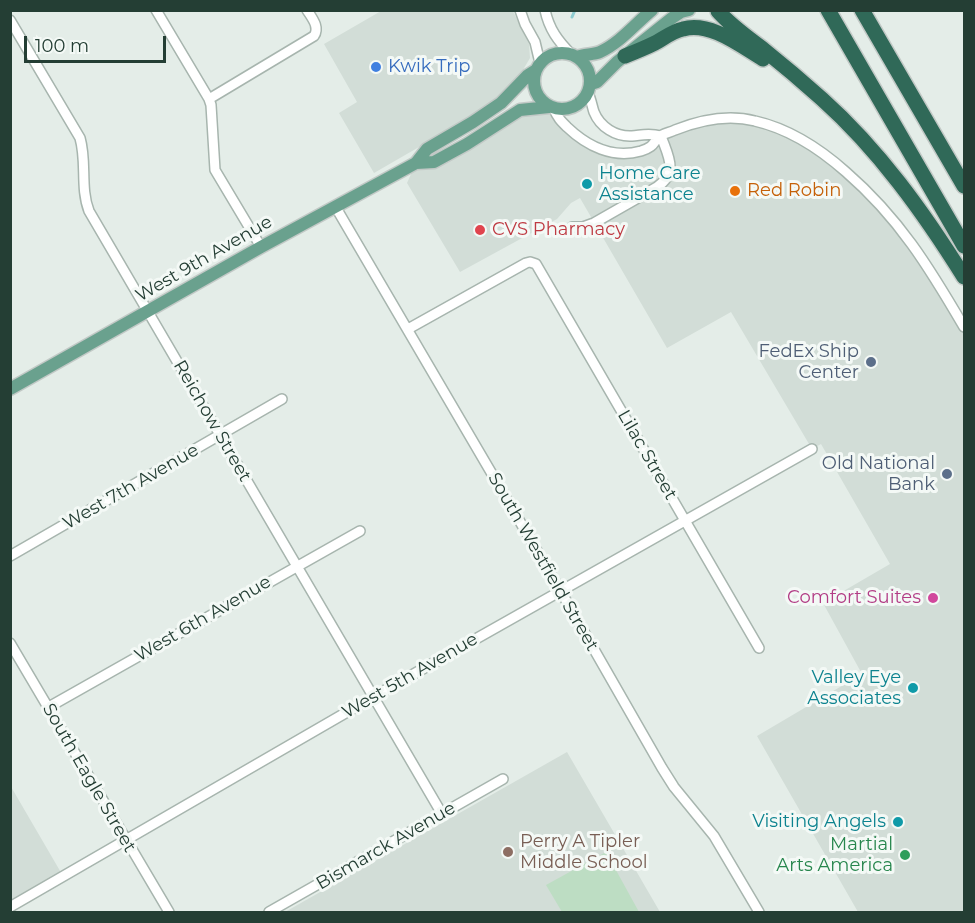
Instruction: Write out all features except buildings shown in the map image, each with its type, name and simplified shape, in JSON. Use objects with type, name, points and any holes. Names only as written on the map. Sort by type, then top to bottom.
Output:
[{"type":"highway","points":[[828,10],[964,246]]},
{"type":"highway","points":[[862,10],[964,186]]},
{"type":"highway","points":[[718,11],[726,21],[788,69],[855,130],[910,198],[964,277]]},
{"type":"highway","points":[[625,56],[682,29],[704,28],[716,32],[804,84]]},
{"type":"main road","points":[[574,56],[596,53],[609,46],[652,10]]},
{"type":"main road","points":[[589,89],[590,76],[583,62],[563,53],[547,58],[538,67],[534,80],[535,91],[541,100],[552,108],[564,110],[574,107],[582,102],[589,89],[625,56],[672,18],[689,10]]},
{"type":"main road","points":[[718,11],[728,10]]},
{"type":"main road","name":"West 9th Avenue","points":[[10,389],[261,246],[416,163],[427,149],[501,104],[538,67]]},
{"type":"main road","name":"West 9th Avenue","points":[[416,163],[434,162],[476,139],[520,110],[552,108]]},
{"type":"street","points":[[156,10],[209,99],[215,170],[261,246]]},
{"type":"street","points":[[209,99],[314,36],[317,28],[307,10]]},
{"type":"street","points":[[520,10],[535,42],[538,67]]},
{"type":"street","points":[[545,10],[553,34],[574,56]]},
{"type":"street","name":"Reichow Street","points":[[10,20],[80,138],[85,196],[89,211],[442,814]]},
{"type":"street","points":[[589,89],[595,114],[609,130],[628,136],[649,133],[661,136]]},
{"type":"street","points":[[552,108],[578,137],[596,148],[611,152],[630,153],[652,147],[661,136],[699,121],[739,118],[765,123],[801,138],[842,168],[891,216],[930,270],[964,327]]},
{"type":"street","points":[[572,227],[583,227],[594,223],[657,187],[665,180],[671,164],[661,136]]},
{"type":"street","name":"South Westfield Street","points":[[335,206],[662,768],[674,787],[714,836],[759,912]]},
{"type":"street","name":"Lilac Street","points":[[408,329],[526,263],[538,266],[759,648]]},
{"type":"street","name":"West 7th Avenue","points":[[10,556],[282,399]]},
{"type":"street","name":"West 5th Avenue","points":[[10,907],[560,590],[812,450]]},
{"type":"street","name":"West 6th Avenue","points":[[47,708],[360,531]]},
{"type":"street","name":"South Eagle Street","points":[[10,643],[168,912]]},
{"type":"street","name":"Bismarck Avenue","points":[[269,912],[503,779]]},
{"type":"shaded area","points":[[381,11],[513,11],[529,44],[530,58],[517,80],[488,105],[374,173],[339,113],[357,102],[324,44]]},
{"type":"shaded area","points":[[549,107],[583,141],[630,153],[661,136],[690,124],[739,118],[801,138],[876,200],[964,327],[964,912],[858,912],[757,736],[862,674],[823,603],[890,564],[821,444],[812,449],[731,312],[667,348],[580,198],[571,203],[557,219],[460,272],[407,183],[416,163],[434,162],[508,117]]},
{"type":"shaded area","name":"Perry A Tipler Middle School","points":[[567,752],[660,912],[285,912]]},
{"type":"shaded area","points":[[10,785],[63,876],[10,907]]},
{"type":"green space","points":[[606,852],[639,912],[562,912],[546,885]]},
{"type":"waterway","points":[[572,17],[575,10]]},
{"type":"place","name":"Kwik Trip","points":[[376,67]]},
{"type":"place","name":"Home Care Assistance","points":[[587,184]]},
{"type":"place","name":"Red Robin","points":[[735,191]]},
{"type":"place","name":"CVS Pharmacy","points":[[480,230]]},
{"type":"place","name":"FedEx Ship Center","points":[[871,362]]},
{"type":"place","name":"Old National Bank","points":[[947,474]]},
{"type":"place","name":"Comfort Suites","points":[[933,598]]},
{"type":"place","name":"Valley Eye Associates","points":[[913,688]]},
{"type":"place","name":"Visiting Angels","points":[[898,822]]},
{"type":"place","name":"Perry A Tipler Middle School","points":[[508,852]]},
{"type":"place","name":"Martial Arts America","points":[[905,855]]}]
